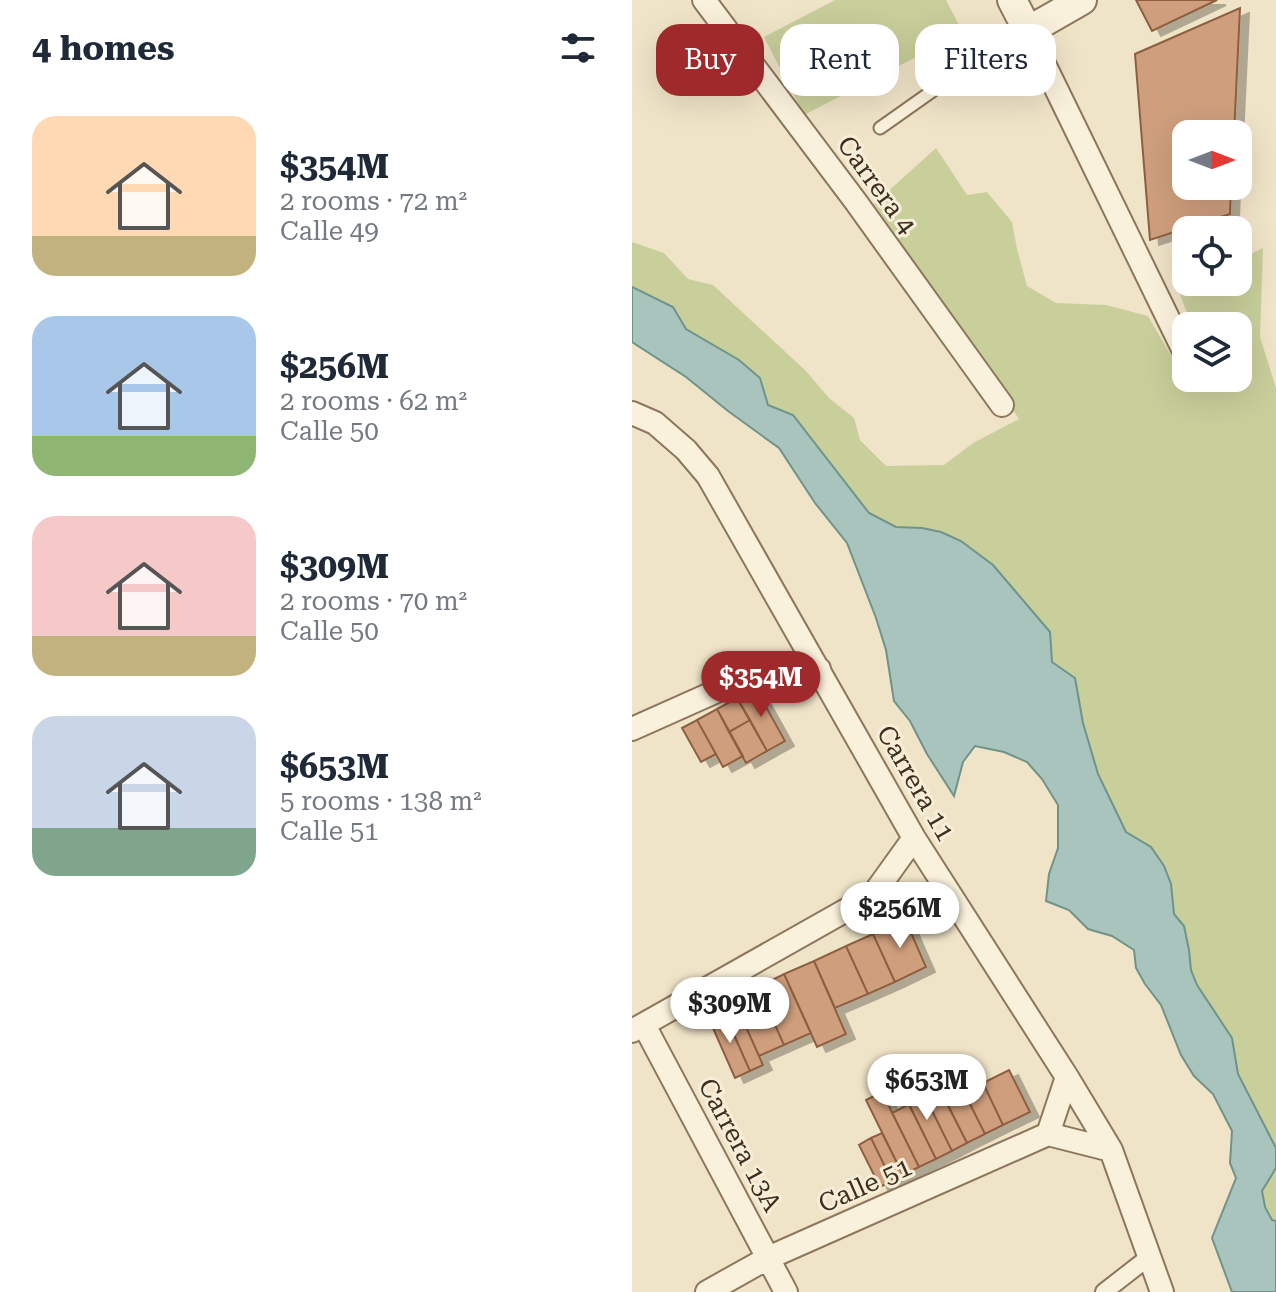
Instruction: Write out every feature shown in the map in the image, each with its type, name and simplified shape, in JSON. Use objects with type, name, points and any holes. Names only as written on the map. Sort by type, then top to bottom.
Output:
[{"type":"street","name":"Carrera 4","points":[[704,0],[856,202],[1002,405]]},
{"type":"street","points":[[1012,0],[1024,24]]},
{"type":"street","points":[[1040,24],[1082,0]]},
{"type":"street","points":[[1056,88],[1172,326]]},
{"type":"street","name":"Carrera 11","points":[[632,413],[655,423],[686,450],[708,476],[914,838],[1111,1150],[1162,1292]]},
{"type":"street","points":[[632,729],[744,679],[819,669]]},
{"type":"street","points":[[638,1028],[873,895],[914,838]]},
{"type":"street","name":"Carrera 13A","points":[[638,1028],[786,1292]]},
{"type":"street","points":[[1067,1077],[1048,1134],[1111,1150]]},
{"type":"street","name":"Calle 51","points":[[707,1292],[768,1258],[1048,1134]]},
{"type":"street","points":[[1104,1292],[1149,1257]]},
{"type":"lane","points":[[880,128],[925,96]]},
{"type":"green space","points":[[835,0],[946,0],[958,24],[915,24],[915,58],[899,66],[899,24],[789,24]]},
{"type":"green space","points":[[780,29],[780,68],[764,37]]},
{"type":"green space","points":[[794,96],[841,96],[804,115]]},
{"type":"green space","points":[[936,148],[967,195],[987,192],[1012,222],[1027,286],[1056,303],[1106,305],[1148,316],[1172,358],[1172,392],[1252,392],[1252,312],[1187,312],[1181,296],[1252,296],[1252,253],[1263,248],[1260,337],[1276,388],[1276,1148],[1238,1074],[1232,1038],[1197,985],[1191,970],[1189,950],[1174,914],[1171,884],[1151,847],[1126,832],[1098,774],[1083,723],[1075,679],[1052,662],[1050,632],[1030,611],[922,528],[896,527],[869,513],[838,472],[768,405],[739,360],[686,329],[673,307],[632,287],[632,242],[664,253],[688,279],[713,285],[806,371],[829,398],[854,418],[860,440],[886,466],[944,465],[973,443],[1019,419],[874,204]]},
{"type":"green space","points":[[1276,1168],[1276,1221],[1272,1220],[1265,1207],[1262,1191]]},
{"type":"water","points":[[632,287],[673,307],[686,329],[739,360],[760,378],[768,405],[793,415],[869,513],[896,527],[941,532],[961,541],[993,565],[1050,632],[1052,662],[1075,678],[1083,723],[1098,774],[1126,832],[1151,847],[1164,866],[1171,884],[1174,914],[1184,926],[1191,970],[1197,985],[1232,1038],[1238,1074],[1276,1148],[1276,1168],[1262,1191],[1265,1207],[1272,1220],[1276,1221],[1276,1292],[1232,1292],[1212,1238],[1236,1178],[1230,1163],[1232,1131],[1213,1094],[1194,1076],[1181,1055],[1161,1005],[1136,968],[1134,950],[1112,936],[1088,929],[1069,910],[1046,901],[1049,874],[1058,848],[1058,805],[1042,779],[1027,762],[1004,752],[975,746],[963,762],[954,796],[910,721],[894,701],[886,650],[847,543],[815,503],[779,448],[686,377],[632,342]]},
{"type":"building","points":[[1136,0],[1217,0],[1152,31]]},
{"type":"building","points":[[1240,8],[1235,120],[1172,120],[1172,200],[1230,200],[1230,214],[1172,216],[1172,233],[1150,240],[1135,54]]},
{"type":"building","points":[[755,687],[785,741],[767,751],[737,698]]},
{"type":"building","points":[[737,698],[750,720],[729,732],[717,709]]},
{"type":"building","points":[[717,709],[743,756],[723,767],[697,720]]},
{"type":"building","points":[[697,720],[716,754],[701,762],[682,728]]},
{"type":"building","points":[[750,720],[767,751],[746,763],[729,732]]},
{"type":"building","points":[[905,919],[926,967],[895,982],[873,934]]},
{"type":"building","points":[[873,934],[895,982],[868,994],[846,946]]},
{"type":"building","points":[[846,946],[868,994],[835,1008],[814,961]]},
{"type":"building","points":[[814,961],[846,1034],[817,1047],[784,974]]},
{"type":"building","points":[[784,974],[811,1033],[784,1045],[758,987]]},
{"type":"building","points":[[758,987],[784,1045],[759,1056],[733,998]]},
{"type":"building","points":[[733,998],[763,1065],[750,1071],[720,1004]]},
{"type":"building","points":[[724,1012],[750,1071],[735,1078],[709,1019]]},
{"type":"building","points":[[1009,1070],[1030,1112],[1003,1125],[983,1083]]},
{"type":"building","points":[[983,1083],[1003,1125],[985,1134],[964,1092]]},
{"type":"building","points":[[919,1084],[952,1151],[936,1159],[903,1093]]},
{"type":"building","points":[[882,1092],[919,1167],[903,1175],[866,1100]]},
{"type":"building","points":[[964,1092],[985,1134],[967,1143],[946,1101]]},
{"type":"building","points":[[944,1098],[967,1143],[952,1151],[929,1105]]},
{"type":"building","points":[[909,1104],[936,1159],[919,1167],[892,1113]]},
{"type":"building","points":[[882,1133],[903,1175],[892,1181],[871,1138]]},
{"type":"building","points":[[871,1138],[892,1181],[880,1187],[859,1145]]}]
